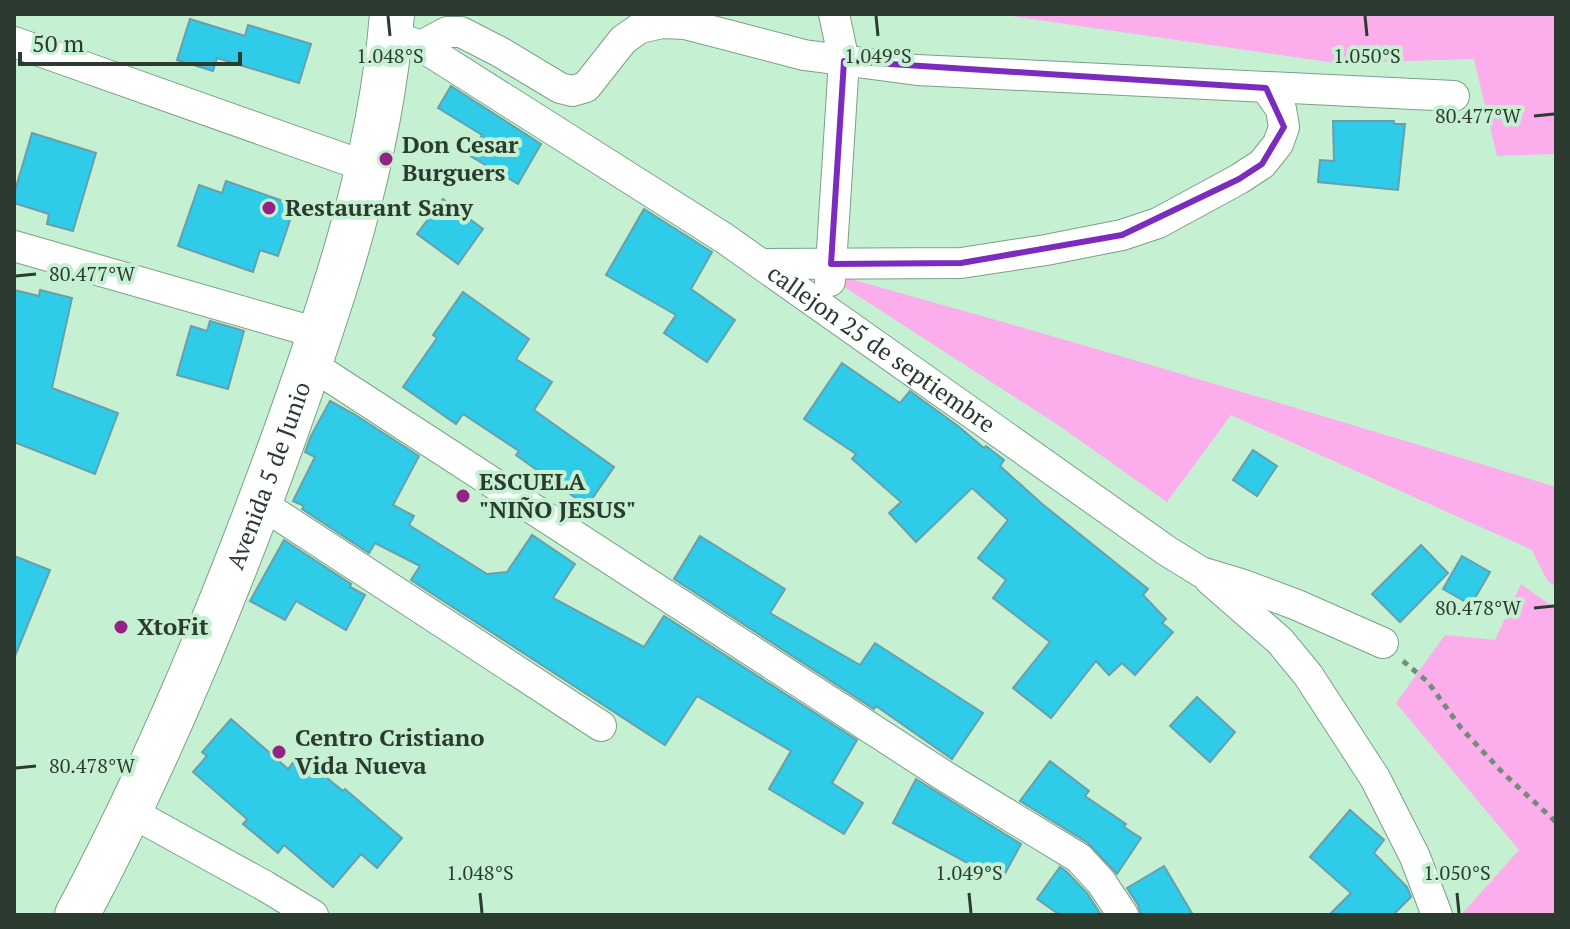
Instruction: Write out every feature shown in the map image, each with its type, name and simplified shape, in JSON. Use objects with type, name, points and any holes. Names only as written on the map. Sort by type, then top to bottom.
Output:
[{"type":"street","points":[[828,311],[844,61],[834,14]]},
{"type":"street","points":[[401,32],[461,32],[560,88],[572,91],[586,87],[623,40],[640,28],[662,23],[685,24],[804,55],[917,70],[1454,96]]},
{"type":"street","name":"Avenida 5 de Junio","points":[[77,915],[129,811],[217,612],[260,503],[316,349],[348,245],[401,32]]},
{"type":"street","name":"callejon 25 de septiembre","points":[[401,32],[724,238],[1167,551],[1201,572],[1297,605],[1383,643]]},
{"type":"street","points":[[14,42],[367,167]]},
{"type":"street","points":[[761,264],[961,263],[1122,235],[1158,223],[1262,164],[1278,144],[1284,127],[1281,109],[1266,88]]},
{"type":"street","points":[[14,246],[316,349],[946,777],[1079,858],[1101,882],[1123,915]]},
{"type":"street","points":[[260,503],[601,726]]},
{"type":"street","points":[[1201,572],[1280,641],[1308,675],[1375,778],[1415,857],[1437,915]]},
{"type":"street","points":[[129,811],[313,915]]},
{"type":"path","points":[[1383,643],[1428,682],[1461,728],[1503,773],[1556,822]]},
{"type":"highlighted area","points":[[844,61],[1266,88],[1284,127],[1262,164],[1239,179],[1122,235],[961,263],[831,264]]},
{"type":"shaded area","points":[[997,14],[1556,14],[1556,154],[1497,156],[1474,59],[1336,63]]},
{"type":"shaded area","points":[[818,270],[1188,376],[1556,487],[1556,587],[1547,580],[1532,550],[1231,415],[1167,502],[1058,425]]},
{"type":"shaded area","points":[[1521,584],[1556,609],[1556,915],[1461,915],[1519,850],[1396,703],[1445,635],[1495,640]]},
{"type":"building","points":[[190,19],[245,36],[248,25],[311,44],[299,83],[217,58],[213,71],[177,60]]},
{"type":"building","points":[[451,86],[541,144],[518,184],[470,156],[482,135],[438,108]]},
{"type":"building","points":[[1333,121],[1394,121],[1394,124],[1405,124],[1398,190],[1318,182],[1320,160],[1334,161]]},
{"type":"building","points":[[32,133],[96,153],[73,231],[47,224],[49,214],[14,203]]},
{"type":"building","points":[[226,181],[295,205],[278,256],[260,250],[253,272],[178,246],[199,185],[222,193]]},
{"type":"building","points":[[443,199],[483,229],[458,264],[417,234]]},
{"type":"building","points":[[644,209],[712,252],[691,289],[735,320],[707,362],[664,333],[676,315],[606,275]]},
{"type":"building","points":[[14,290],[39,296],[40,290],[72,298],[52,388],[118,413],[95,474],[14,442]]},
{"type":"building","points":[[463,292],[529,339],[516,359],[552,382],[534,410],[614,467],[587,506],[516,455],[519,451],[463,414],[456,424],[403,387],[437,338],[433,335]]},
{"type":"building","points":[[210,321],[244,331],[228,389],[177,375],[191,326],[207,331]]},
{"type":"building","points":[[842,363],[900,403],[910,391],[984,448],[986,446],[1004,460],[1000,466],[1041,503],[1148,589],[1143,595],[1166,619],[1162,623],[1173,632],[1135,675],[1122,663],[1109,675],[1096,661],[1051,718],[1013,688],[1050,642],[993,598],[1006,580],[978,558],[1008,520],[972,488],[916,542],[889,513],[901,502],[852,459],[856,454],[804,419]]},
{"type":"building","points":[[330,401],[419,456],[393,505],[414,516],[409,525],[487,574],[507,572],[532,535],[575,564],[553,598],[644,647],[664,616],[857,740],[832,783],[863,803],[844,834],[769,789],[791,751],[697,696],[665,745],[411,580],[420,566],[375,543],[369,553],[302,509],[304,506],[293,501],[315,457],[305,452]]},
{"type":"building","points":[[1253,450],[1277,466],[1257,496],[1233,480]]},
{"type":"building","points":[[700,536],[785,589],[770,613],[860,665],[875,643],[983,713],[952,759],[876,706],[874,709],[674,579]]},
{"type":"building","points":[[284,540],[365,595],[346,630],[296,601],[285,620],[250,601]]},
{"type":"building","points":[[1421,545],[1448,573],[1400,622],[1372,594]]},
{"type":"building","points":[[14,556],[50,570],[15,656],[14,656]]},
{"type":"building","points":[[1462,556],[1490,572],[1471,605],[1443,589]]},
{"type":"building","points":[[1197,697],[1235,732],[1210,762],[1170,726]]},
{"type":"building","points":[[231,719],[288,769],[299,755],[402,838],[377,868],[361,854],[333,887],[284,845],[278,853],[243,824],[247,819],[193,772],[207,756],[202,752]]},
{"type":"building","points":[[1050,761],[1089,791],[1085,796],[1141,838],[1117,874],[1088,843],[1020,801]]},
{"type":"building","points":[[916,779],[1021,844],[1001,881],[893,823]]},
{"type":"building","points":[[1350,810],[1384,840],[1374,853],[1407,887],[1411,897],[1393,915],[1329,915],[1351,893],[1310,857]]},
{"type":"building","points":[[1164,866],[1193,915],[1141,915],[1127,888]]},
{"type":"building","points":[[1060,867],[1087,893],[1101,915],[1060,915],[1037,899]]},
{"type":"place","name":"Don Cesar Burguers","points":[[386,159]]},
{"type":"place","name":"Restaurant Sany","points":[[269,208]]},
{"type":"place","name":"ESCUELA \"NIÑO JESUS\"","points":[[463,496]]},
{"type":"place","name":"XtoFit","points":[[121,627]]},
{"type":"place","name":"Centro Cristiano Vida Nueva","points":[[279,752]]}]
